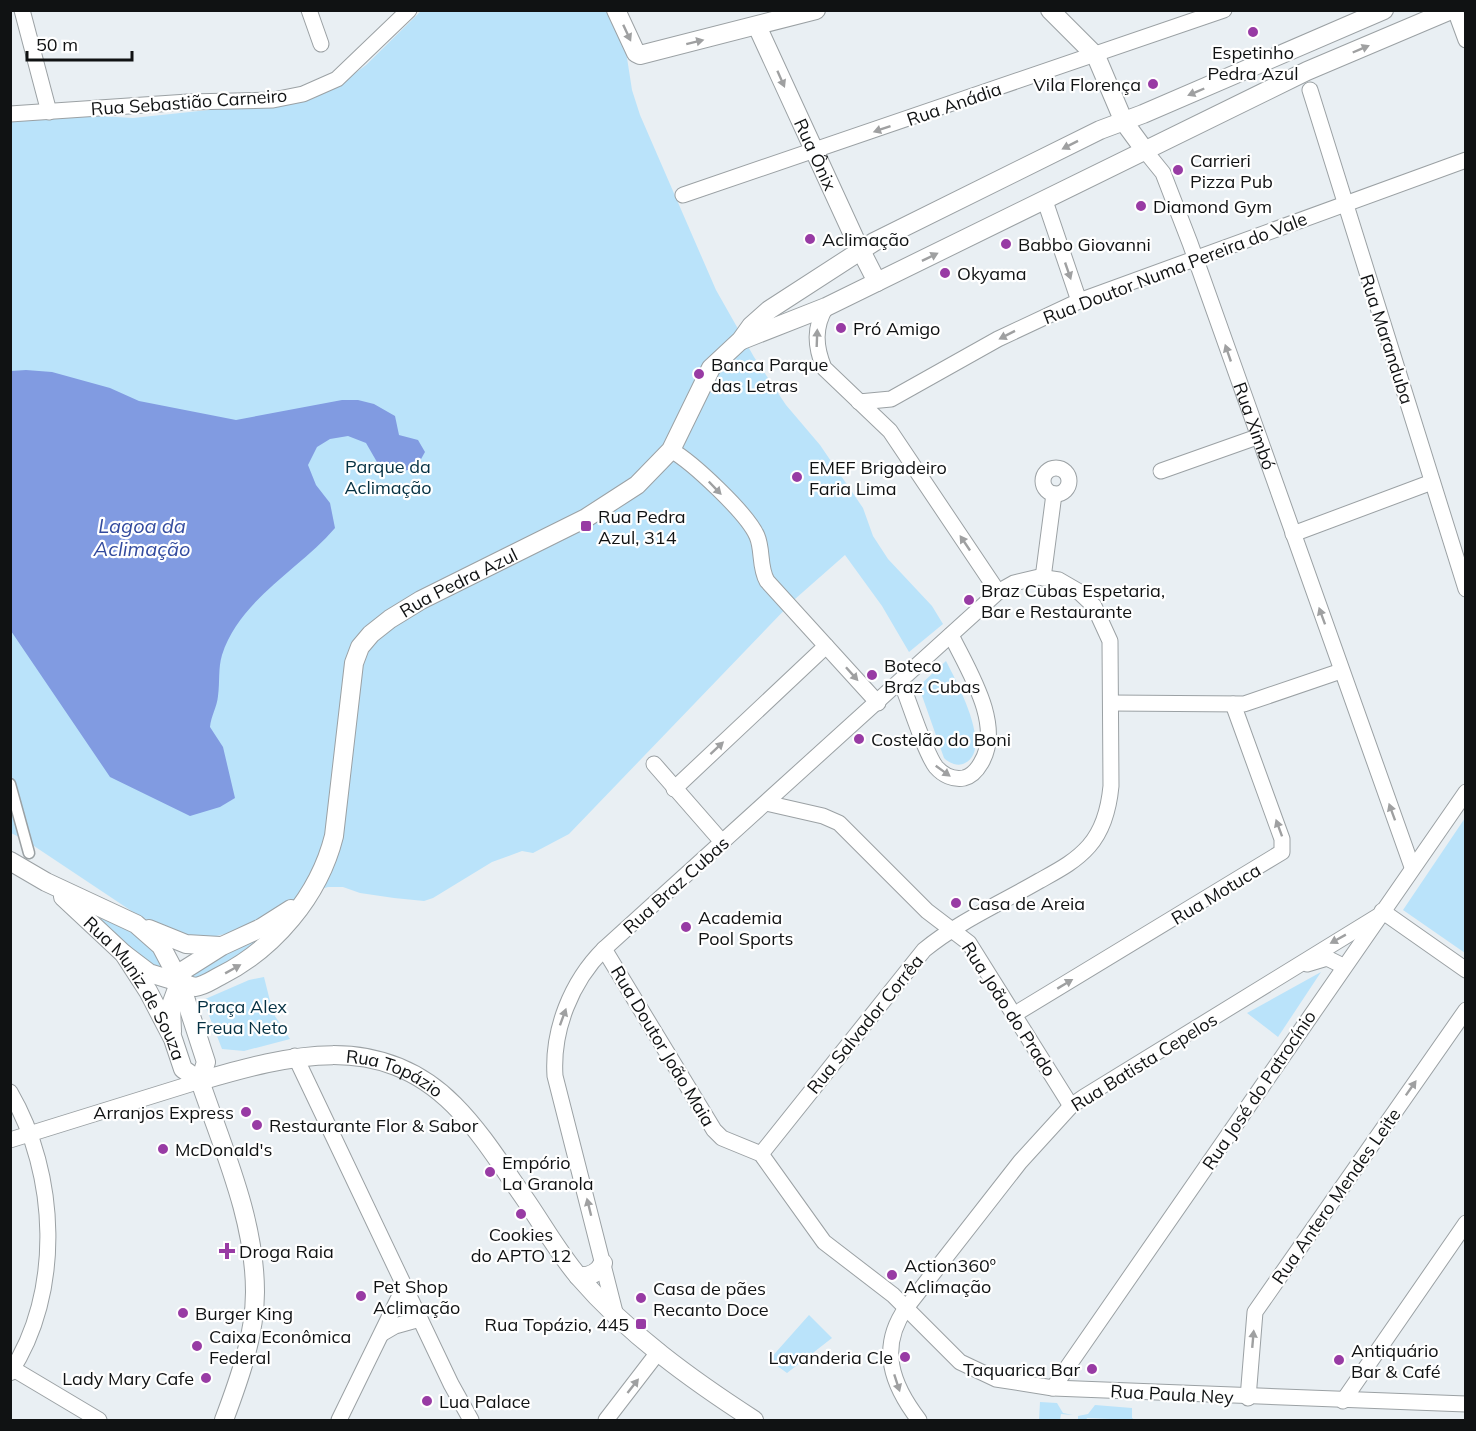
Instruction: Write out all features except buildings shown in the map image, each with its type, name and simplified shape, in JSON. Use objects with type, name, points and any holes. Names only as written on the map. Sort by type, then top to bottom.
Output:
[{"type":"street","points":[[21,10],[49,112]]},
{"type":"street","points":[[309,10],[321,44]]},
{"type":"street","name":"Rua Sebastião Carneiro","points":[[10,114],[188,102],[273,100],[303,94],[337,80],[410,10]]},
{"type":"street","points":[[616,10],[638,55],[816,10]]},
{"type":"street","name":"Rua Ximbó","points":[[1050,10],[1096,56],[1124,122],[1163,173],[1412,867]]},
{"type":"street","name":"Rua Anádia","points":[[683,195],[1096,56],[1224,10]]},
{"type":"street","name":"Rua Pedra Azul","points":[[302,902],[261,928],[222,946],[188,966],[180,982],[199,987],[247,961],[276,936],[302,902],[322,874],[334,836],[354,663],[360,647],[384,624],[421,600],[586,518],[620,497],[652,471],[671,450],[711,369],[769,310],[861,251],[922,217],[1100,130],[1124,122],[1384,10]]},
{"type":"street","points":[[741,340],[826,307],[1146,152],[1307,71],[1453,10],[1466,40]]},
{"type":"street","name":"Rua Ônix","points":[[757,26],[814,152],[877,282]]},
{"type":"street","name":"Rua Maranduba","points":[[1310,90],[1466,589]]},
{"type":"street","name":"Rua Doutor Numa Pereira do Vale","points":[[860,402],[891,399],[998,339],[1079,301],[1466,160]]},
{"type":"street","points":[[1045,201],[1079,301]]},
{"type":"street","points":[[826,307],[820,318],[816,334],[818,355],[824,368],[890,431],[998,591]]},
{"type":"street","points":[[1161,471],[1257,437]]},
{"type":"street","points":[[671,450],[686,459],[750,524],[758,538],[766,578],[878,703]]},
{"type":"street","points":[[1293,534],[1432,482]]},
{"type":"street","points":[[1044,578],[1054,494]]},
{"type":"street","name":"Rua Braz Cubas","points":[[616,1317],[560,1098],[554,1058],[556,1038],[573,993],[583,975],[604,950],[878,703],[998,591],[1026,579],[1044,578]]},
{"type":"street","name":"Rua Salvador Corrêa","points":[[761,1154],[915,959],[951,930],[1069,864],[1090,845],[1103,820],[1110,795],[1110,641],[1094,606],[1078,591],[1059,580],[1044,578]]},
{"type":"street","points":[[901,682],[935,766],[953,778],[965,777],[974,773],[987,754],[988,728],[980,700],[951,635]]},
{"type":"street","points":[[674,789],[826,646]]},
{"type":"street","points":[[1111,704],[1244,704],[1341,671]]},
{"type":"street","name":"Rua Motuca","points":[[1015,1014],[1282,852],[1282,839],[1233,704]]},
{"type":"street","points":[[654,764],[723,843]]},
{"type":"street","points":[[10,784],[29,853]]},
{"type":"street","name":"Rua José do Patrocínio","points":[[1053,1388],[1343,966],[1466,792]]},
{"type":"street","name":"Rua João do Prado","points":[[766,803],[824,816],[839,824],[927,912],[969,943],[1071,1106]]},
{"type":"street","name":"Rua Muniz de Souza","points":[[10,861],[46,882],[136,924],[161,946],[180,982],[206,1062],[200,1081],[183,1069],[173,1040],[148,991],[124,954],[93,922],[46,882]]},
{"type":"street","points":[[1381,913],[1466,970]]},
{"type":"street","name":"Rua Batista Cepelos","points":[[919,1420],[896,1384],[892,1362],[893,1329],[906,1308],[1020,1162],[1071,1106],[1381,913]]},
{"type":"street","points":[[136,924],[186,944],[222,946]]},
{"type":"street","name":"Rua Doutor João Maia","points":[[604,950],[707,1121],[722,1138],[761,1154]]},
{"type":"street","points":[[124,954],[149,973],[180,982],[171,1005],[173,1040]]},
{"type":"street","name":"Rua Batista Cepelos","points":[[1298,966],[1327,958],[1343,966]]},
{"type":"street","name":"Rua Antero Mendes Leite","points":[[1248,1398],[1255,1312],[1466,1010]]},
{"type":"street","name":"Rua Topázio","points":[[10,1140],[200,1081],[295,1056],[340,1054],[371,1058],[412,1073],[440,1093],[477,1131],[578,1276],[616,1317],[716,1395],[754,1420]]},
{"type":"street","points":[[295,1056],[404,1287],[471,1420]]},
{"type":"street","points":[[200,1081],[243,1208],[252,1251],[255,1293],[249,1338],[237,1385],[224,1420]]},
{"type":"street","points":[[10,1092],[30,1134],[47,1208],[47,1264],[39,1311],[11,1370],[99,1420]]},
{"type":"street","points":[[761,1154],[824,1242],[906,1308]]},
{"type":"street","points":[[1343,1401],[1466,1224]]},
{"type":"street","points":[[578,1276],[592,1274],[603,1263]]},
{"type":"street","points":[[339,1420],[404,1287]]},
{"type":"street","name":"Rua Paula Ney","points":[[906,1308],[960,1362],[996,1379],[1053,1388],[1248,1398],[1466,1404]]},
{"type":"street","points":[[383,1333],[395,1326],[420,1319]]},
{"type":"street","points":[[606,1420],[659,1351]]},
{"type":"green space","name":"Parque da Aclimação","points":[[421,11],[611,11],[625,45],[632,90],[640,115],[716,290],[754,357],[786,405],[820,445],[863,508],[873,536],[888,559],[932,606],[943,624],[909,652],[882,606],[845,555],[795,599],[569,834],[533,853],[522,851],[492,862],[433,898],[424,901],[360,893],[343,887],[328,887],[301,895],[269,924],[194,941],[139,916],[11,833],[11,120],[82,115],[133,118],[312,99],[342,83],[366,65]]},
{"type":"green space","points":[[946,661],[964,697],[976,744],[973,755],[965,763],[959,765],[944,758],[920,690],[920,685]]},
{"type":"green space","points":[[1465,818],[1465,953],[1403,910]]},
{"type":"green space","points":[[85,906],[141,935],[167,967],[163,974],[127,947]]},
{"type":"green space","points":[[255,938],[263,940],[207,975],[191,980],[188,972]]},
{"type":"green space","points":[[1321,972],[1278,1037],[1247,1013]]},
{"type":"green space","name":"Praça Alex Freua Neto","points":[[264,977],[273,1013],[290,1039],[244,1051],[222,1049],[203,1000],[249,980]]},
{"type":"green space","points":[[809,1315],[832,1338],[787,1373],[769,1360]]},
{"type":"green space","points":[[1040,1402],[1057,1403],[1063,1413],[1073,1415],[1061,1414],[1060,1420],[1039,1420]]},
{"type":"green space","points":[[1095,1405],[1132,1408],[1132,1418],[1135,1420],[1087,1418],[1078,1420],[1078,1416],[1088,1414]]},
{"type":"water","name":"Lagoa da Aclimação","points":[[11,371],[52,372],[110,388],[139,401],[236,420],[342,400],[358,400],[374,404],[395,416],[399,435],[418,440],[425,452],[416,468],[395,473],[381,469],[366,443],[348,436],[330,439],[317,447],[308,465],[316,485],[330,503],[335,528],[256,601],[242,617],[222,655],[219,691],[210,727],[223,747],[235,798],[220,807],[190,816],[110,777],[11,631]]},
{"type":"place","name":"Espetinho Pedra Azul","points":[[1253,32]]},
{"type":"place","name":"Vila Florença","points":[[1153,84]]},
{"type":"place","name":"Carrieri Pizza Pub","points":[[1178,170]]},
{"type":"place","name":"Diamond Gym","points":[[1141,206]]},
{"type":"place","name":"Aclimação","points":[[810,239]]},
{"type":"place","name":"Babbo Giovanni","points":[[1006,244]]},
{"type":"place","name":"Okyama","points":[[945,273]]},
{"type":"place","name":"Pró Amigo","points":[[841,328]]},
{"type":"place","name":"Banca Parque das Letras","points":[[699,374]]},
{"type":"place","name":"EMEF Brigadeiro Faria Lima","points":[[797,477]]},
{"type":"place","name":"Rua Pedra Azul, 314","points":[[586,526]]},
{"type":"place","name":"Braz Cubas Espetaria, Bar e Restaurante","points":[[969,600]]},
{"type":"place","name":"Boteco Braz Cubas","points":[[872,675]]},
{"type":"place","name":"Costelão do Boni","points":[[859,739]]},
{"type":"place","name":"Casa de Areia","points":[[956,903]]},
{"type":"place","name":"Academia Pool Sports","points":[[686,927]]},
{"type":"place","name":"Arranjos Express","points":[[246,1112]]},
{"type":"place","name":"Restaurante Flor & Sabor","points":[[257,1125]]},
{"type":"place","name":"McDonald's","points":[[163,1149]]},
{"type":"place","name":"Empório La Granola","points":[[490,1172]]},
{"type":"place","name":"Cookies do APTO 12","points":[[521,1214]]},
{"type":"place","name":"Droga Raia","points":[[227,1251]]},
{"type":"place","name":"Action360º Aclimação","points":[[892,1275]]},
{"type":"place","name":"Pet Shop Aclimação","points":[[361,1296]]},
{"type":"place","name":"Casa de pães Recanto Doce","points":[[641,1298]]},
{"type":"place","name":"Burger King","points":[[183,1313]]},
{"type":"place","name":"Rua Topázio, 445","points":[[641,1324]]},
{"type":"place","name":"Caixa Econômica Federal","points":[[197,1346]]},
{"type":"place","name":"Lavanderia Cle","points":[[905,1357]]},
{"type":"place","name":"Antiquário Bar & Café","points":[[1339,1360]]},
{"type":"place","name":"Taquarica Bar","points":[[1092,1369]]},
{"type":"place","name":"Lady Mary Cafe","points":[[206,1378]]},
{"type":"place","name":"Lua Palace","points":[[427,1401]]}]
